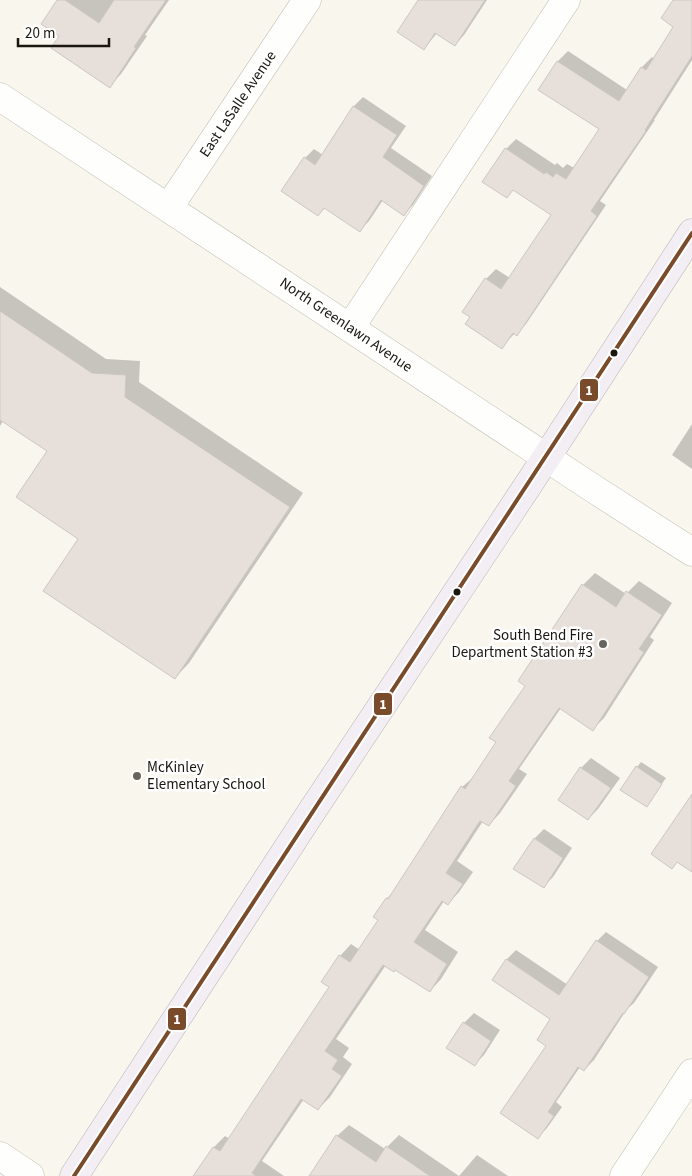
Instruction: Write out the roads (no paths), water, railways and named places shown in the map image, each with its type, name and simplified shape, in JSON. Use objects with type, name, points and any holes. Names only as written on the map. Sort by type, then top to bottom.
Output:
[{"type":"main road","points":[[74,1176],[692,233]]},
{"type":"street","name":"East LaSalle Avenue","points":[[169,208],[307,0]]},
{"type":"street","points":[[350,328],[566,0]]},
{"type":"street","name":"North Greenlawn Avenue","points":[[0,97],[546,458],[692,552]]},
{"type":"street","points":[[624,1176],[692,1073]]},
{"type":"street","points":[[0,1156],[30,1176]]},
{"type":"place","name":"South Bend Fire Department Station #3","points":[[603,644]]},
{"type":"place","name":"McKinley Elementary School","points":[[137,776]]}]
